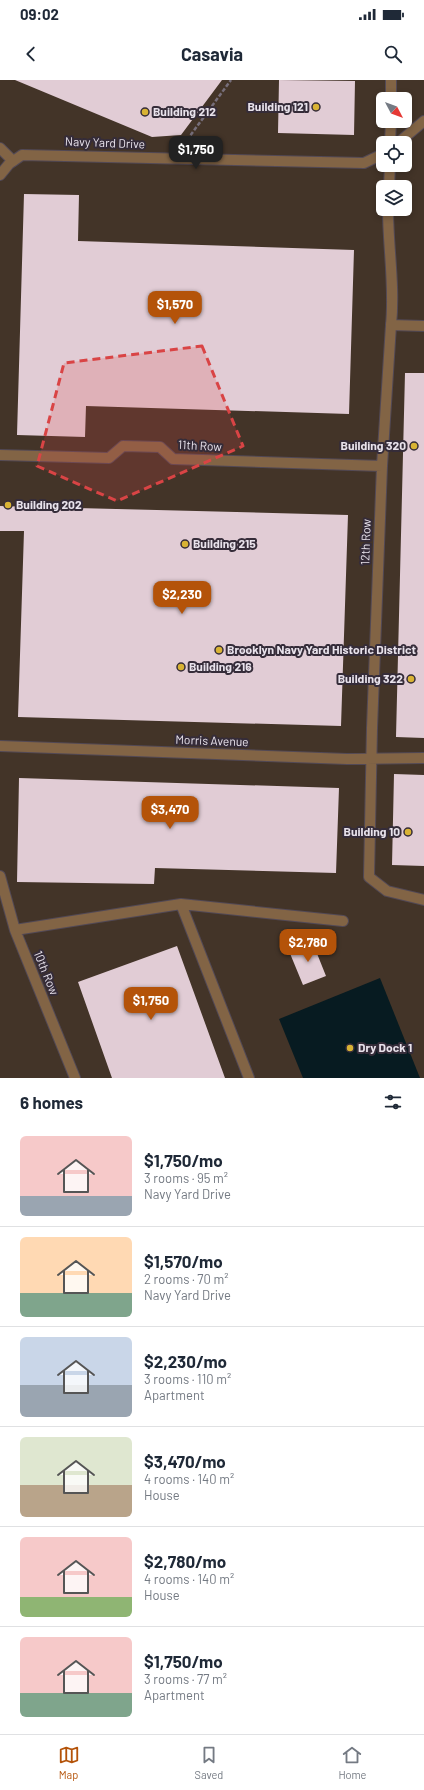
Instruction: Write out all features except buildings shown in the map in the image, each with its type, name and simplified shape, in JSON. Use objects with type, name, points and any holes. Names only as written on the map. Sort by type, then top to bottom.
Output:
[{"type":"street","points":[[391,80],[391,92]]},
{"type":"street","points":[[406,136],[424,121]]},
{"type":"street","points":[[0,148],[13,160],[0,175]]},
{"type":"street","name":"Navy Yard Drive","points":[[13,160],[22,155],[28,154],[364,164],[376,158]]},
{"type":"street","name":"12th Row","points":[[388,216],[393,304],[382,466],[372,728],[373,759],[369,877],[387,891],[424,900]]},
{"type":"street","points":[[391,325],[424,326]]},
{"type":"street","name":"11th Row","points":[[0,455],[109,458],[123,446],[160,447],[173,459],[382,466]]},
{"type":"street","name":"Morris Avenue","points":[[0,746],[373,759],[393,757],[424,758]]},
{"type":"street","name":"10th Row","points":[[0,876],[14,930],[75,1078]]},
{"type":"street","points":[[14,930],[181,904],[343,921]]},
{"type":"street","points":[[181,904],[249,1078]]},
{"type":"path","points":[[188,140],[231,80]]},
{"type":"highlighted area","points":[[202,346],[243,446],[117,501],[37,466],[64,363]]},
{"type":"shaded area","points":[[0,80],[424,80],[424,1078],[0,1078]]},
{"type":"water","name":"Dry Dock 1","points":[[380,978],[420,1078],[303,1078],[279,1019]]},
{"type":"place","name":"Building 121","points":[[316,107]]},
{"type":"place","name":"Building 212","points":[[145,112]]},
{"type":"place","name":"Building 320","points":[[414,446]]},
{"type":"place","name":"Building 202","points":[[8,505]]},
{"type":"place","name":"Building 215","points":[[185,544]]},
{"type":"place","name":"Brooklyn Navy Yard Historic District","points":[[219,650]]},
{"type":"place","name":"Building 216","points":[[181,667]]},
{"type":"place","name":"Building 322","points":[[411,679]]},
{"type":"place","name":"Building 10","points":[[408,832]]},
{"type":"place","name":"Dry Dock 1","points":[[350,1048]]}]
